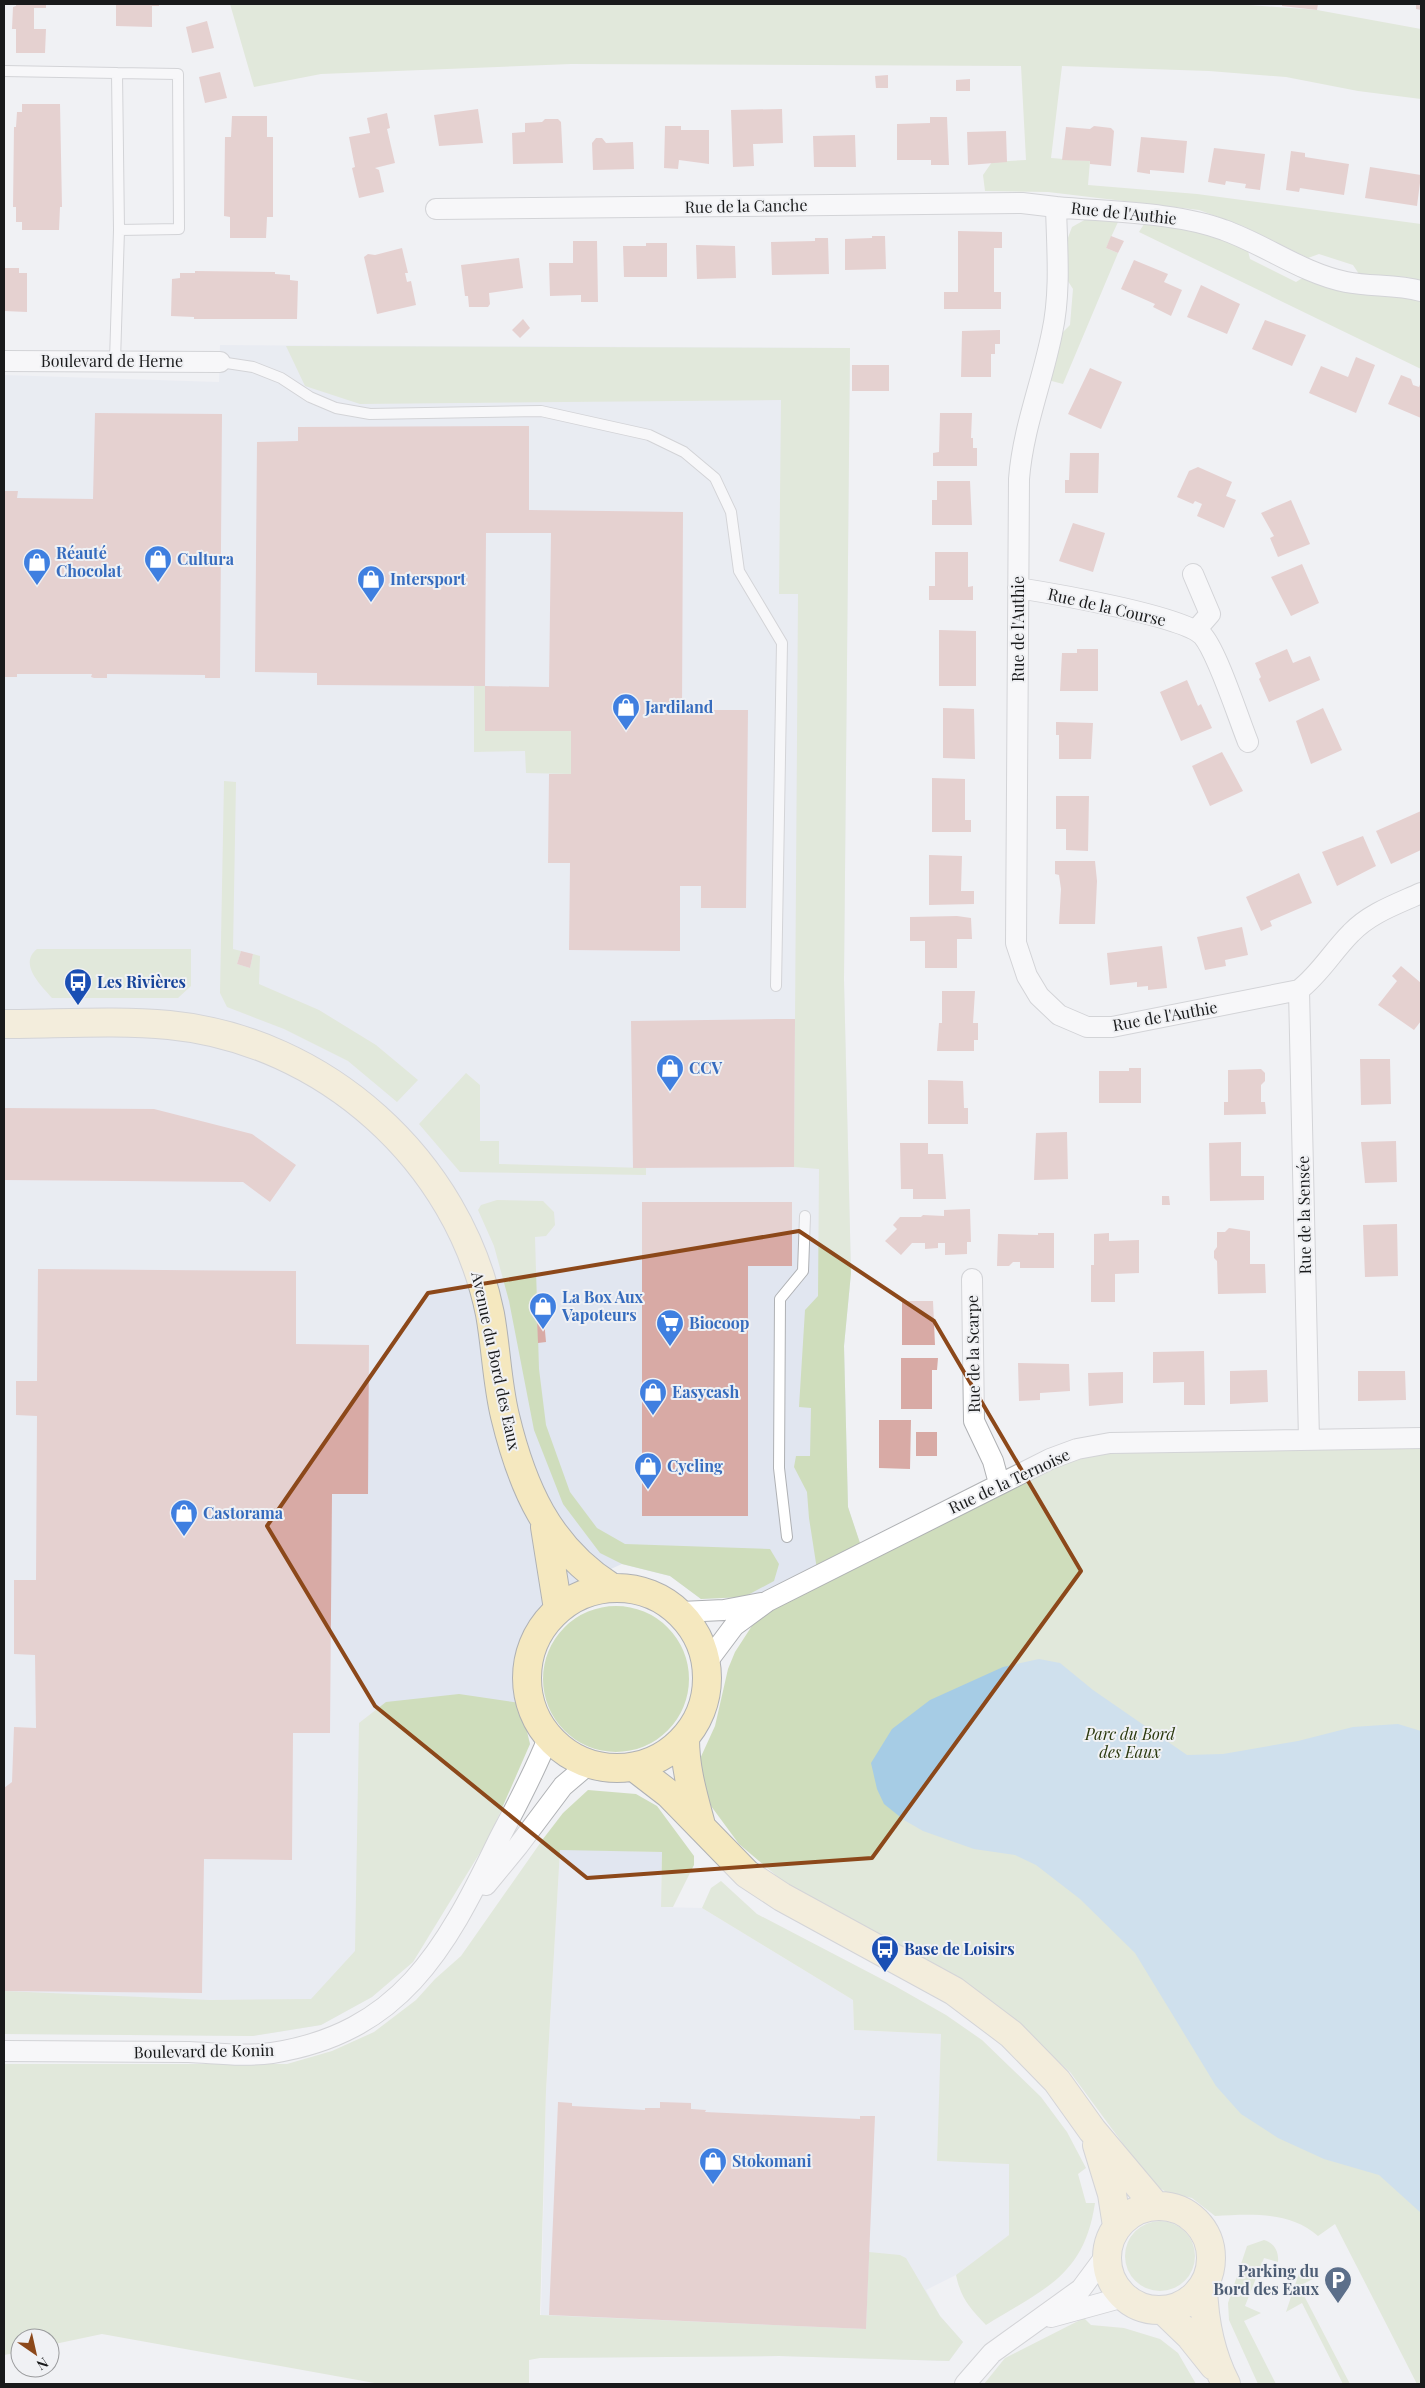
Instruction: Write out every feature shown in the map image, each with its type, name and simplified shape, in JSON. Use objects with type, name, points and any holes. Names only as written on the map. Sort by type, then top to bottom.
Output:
[{"type":"street","name":"Rue de la Canche","points":[[436,209],[1012,203],[1056,207]]},
{"type":"street","name":"Rue de l'Authie","points":[[1300,990],[1112,1028],[1087,1027],[1059,1015],[1039,996],[1027,976],[1016,943],[1018,588],[1021,453],[1028,417],[1052,332],[1058,286],[1056,207],[1195,220],[1225,230],[1313,272],[1347,282],[1405,286],[1421,291]]},
{"type":"street","name":"Boulevard de Herne","points":[[4,361],[220,362]]},
{"type":"street","points":[[1193,574],[1210,614],[1196,630],[1209,645],[1248,742]]},
{"type":"street","name":"Rue de la Course","points":[[1018,588],[1066,595],[1166,620],[1196,630]]},
{"type":"street","points":[[1300,990],[1316,977],[1335,950],[1352,931],[1376,913],[1421,893]]},
{"type":"street","name":"Rue de la Sensée","points":[[1300,990],[1309,1440]]},
{"type":"street","name":"Avenue du Bord des Eaux","points":[[4,1024],[169,1025],[246,1041],[284,1056],[354,1097],[390,1129],[428,1174],[467,1243],[479,1274],[489,1312],[505,1414],[528,1487],[542,1517],[552,1557],[558,1609]]},
{"type":"street","name":"Rue de la Scarpe","points":[[972,1279],[974,1421],[993,1461],[999,1483]]},
{"type":"street","name":"Rue de la Ternoise","points":[[707,1662],[734,1626],[768,1601],[999,1483],[1050,1459],[1077,1449],[1110,1443],[1421,1438]]},
{"type":"street","name":"Avenue du Bord des Eaux","points":[[542,1517],[574,1560],[611,1587]]},
{"type":"street","points":[[611,1587],[632,1588],[652,1594],[681,1612],[698,1635],[707,1662],[708,1689],[700,1715],[685,1738],[662,1757],[634,1767],[612,1768],[589,1764],[564,1751],[548,1738],[532,1710],[528,1691],[527,1668],[532,1646],[543,1626],[558,1609],[583,1594],[611,1587]]},
{"type":"street","name":"Rue de la Ternoise","points":[[681,1612],[724,1610],[768,1601]]},
{"type":"street","name":"Boulevard de Konin","points":[[4,2051],[270,2053],[317,2043],[352,2029],[384,2009],[404,1992],[438,1951],[466,1907],[523,1794],[548,1738]]},
{"type":"street","points":[[685,1738],[685,1760],[689,1782],[702,1826]]},
{"type":"street","name":"Boulevard de Konin","points":[[466,1907],[518,1846],[563,1786],[589,1764]]},
{"type":"street","points":[[634,1767],[669,1794],[702,1826],[732,1860],[782,1897],[929,1977],[980,2009],[1034,2055],[1057,2081],[1092,2130],[1154,2206]]},
{"type":"street","points":[[1092,2130],[1107,2172],[1117,2226]]},
{"type":"street","points":[[1203,2287],[1182,2305],[1163,2310],[1142,2308],[1124,2297],[1110,2277],[1107,2254],[1110,2239],[1117,2226],[1134,2212],[1154,2206],[1181,2210],[1193,2217],[1204,2230],[1210,2246],[1212,2263],[1203,2287],[1203,2312],[1223,2378]]},
{"type":"street","points":[[965,2384],[992,2353],[1081,2289],[1107,2254]]},
{"type":"street","points":[[1037,2321],[1124,2297]]},
{"type":"street","points":[[1163,2310],[1190,2336],[1223,2378]]},
{"type":"lane","points":[[4,71],[178,74],[179,230],[119,230]]},
{"type":"lane","points":[[115,361],[119,230],[117,73]]},
{"type":"lane","points":[[220,362],[260,369],[282,378],[310,397],[336,408],[370,414],[541,411],[649,435],[684,452],[715,478],[732,512],[739,571],[782,644],[776,986]]},
{"type":"lane","points":[[787,1536],[779,1468],[780,1299],[803,1271],[804,1216]]},
{"type":"highlighted area","points":[[799,1231],[934,1321],[1081,1571],[872,1858],[587,1878],[375,1706],[267,1526],[428,1293]]},
{"type":"shaded area","points":[[220,345],[850,348],[844,980],[851,1273],[844,1346],[848,1507],[863,1553],[768,1601],[744,1597],[701,1599],[670,1576],[622,1564],[550,1596],[522,1647],[520,1703],[530,1744],[413,1962],[372,1997],[321,2025],[253,2036],[4,2034],[4,375],[219,382]]},
{"type":"shaded area","points":[[560,1849],[662,1852],[661,1907],[702,1908],[853,2000],[854,2030],[942,2034],[937,2161],[1009,2163],[1009,2235],[962,2272],[926,2290],[940,2316],[963,2342],[949,2361],[779,2356],[540,2358],[546,2091]]},
{"type":"green space","points":[[230,4],[1236,4],[1317,10],[1421,29],[1421,99],[1358,91],[1286,77],[1209,71],[1062,66],[1051,158],[1090,161],[1088,185],[1197,194],[1421,224],[1421,281],[1407,277],[1359,274],[1353,265],[1319,254],[1308,258],[1243,226],[1199,210],[1048,192],[985,191],[983,175],[992,162],[1026,160],[1021,66],[571,64],[321,74],[254,87]]},
{"type":"green space","points":[[1088,218],[1118,222],[1106,248],[1118,253],[1063,384],[1048,380],[1061,334],[1070,325],[1073,289],[1066,278],[1066,243],[1072,227]]},
{"type":"green space","points":[[1144,224],[1185,229],[1221,239],[1248,251],[1250,259],[1296,282],[1304,277],[1421,301],[1421,369],[1139,232]]},
{"type":"green space","name":"Parc du Bord des Eaux","points":[[286,346],[850,348],[844,980],[851,1273],[844,1346],[848,1507],[863,1552],[1077,1449],[1421,1438],[1421,2384],[1417,2384],[1335,2224],[1318,2236],[1295,2222],[1282,2218],[1256,2215],[1215,2216],[1192,2198],[1166,2192],[1152,2183],[1070,2072],[1021,2027],[964,1983],[935,1964],[785,1883],[739,1844],[711,1806],[701,1788],[699,1761],[715,1726],[728,1669],[735,1652],[768,1601],[818,1576],[807,1492],[794,1467],[796,1456],[810,1456],[811,1408],[799,1407],[805,1310],[818,1296],[819,1169],[794,1167],[798,594],[779,594],[781,400],[360,404],[305,386]]},
{"type":"green space","points":[[474,686],[485,686],[485,731],[571,731],[571,774],[526,773],[525,751],[474,752]]},
{"type":"green space","points":[[224,781],[236,782],[233,949],[241,951],[237,964],[250,968],[253,954],[260,956],[259,984],[319,1010],[376,1045],[418,1080],[397,1102],[348,1061],[284,1029],[227,1007],[220,993]]},
{"type":"green space","points":[[37,949],[191,949],[191,986],[178,998],[52,998],[37,981],[30,968],[32,955]]},
{"type":"green space","points":[[466,1073],[480,1085],[480,1141],[499,1141],[499,1164],[646,1168],[646,1175],[460,1172],[419,1124]]},
{"type":"green space","points":[[497,1200],[543,1201],[554,1212],[555,1225],[546,1236],[535,1237],[539,1369],[546,1425],[570,1492],[597,1528],[625,1544],[770,1549],[779,1564],[774,1581],[744,1597],[701,1599],[670,1576],[622,1564],[600,1553],[563,1504],[534,1430],[509,1301],[494,1246],[478,1210],[481,1205]]},
{"type":"green space","points":[[616,1606],[644,1611],[668,1627],[684,1651],[689,1679],[684,1707],[668,1731],[644,1747],[616,1752],[588,1747],[564,1731],[548,1707],[543,1679],[548,1651],[564,1627],[588,1611]]},
{"type":"green space","points":[[459,1694],[520,1703],[530,1744],[489,1838],[413,1962],[372,1997],[321,2025],[253,2036],[4,2034],[4,1991],[210,2000],[311,1999],[355,1951],[359,1723],[386,1702]]},
{"type":"green space","points":[[588,1790],[636,1794],[657,1806],[694,1856],[694,1865],[673,1907],[661,1907],[662,1852],[560,1850],[546,2091],[540,2315],[866,2329],[869,2252],[900,2255],[906,2258],[940,2316],[963,2342],[949,2361],[779,2356],[540,2358],[529,2360],[529,2384],[380,2384],[102,2334],[60,2343],[60,2328],[10,2328],[10,2354],[4,2355],[4,2064],[287,2064],[332,2051],[374,2032],[416,2000],[435,1979],[461,1956],[563,1813]]},
{"type":"green space","points":[[721,1881],[757,1914],[895,1986],[946,2015],[982,2040],[1041,2097],[1067,2132],[1086,2168],[1078,2174],[1086,2203],[1095,2203],[1089,2228],[1081,2248],[1071,2265],[1058,2278],[1043,2290],[986,2325],[975,2313],[963,2297],[956,2275],[1009,2235],[1009,2164],[937,2161],[941,2034],[854,2030],[853,2000],[702,1908],[711,1888]]},
{"type":"green space","points":[[1167,2221],[1180,2227],[1189,2236],[1193,2242],[1195,2256],[1193,2270],[1185,2281],[1174,2289],[1153,2291],[1146,2289],[1135,2281],[1127,2270],[1125,2249],[1127,2242],[1135,2231],[1146,2223]]},
{"type":"green space","points":[[1264,2240],[1271,2243],[1275,2248],[1278,2254],[1278,2262],[1264,2258],[1245,2306],[1261,2313],[1244,2321],[1276,2384],[1258,2384],[1229,2320],[1228,2303],[1247,2246]]},
{"type":"green space","points":[[1308,2269],[1313,2271],[1317,2277],[1299,2286],[1350,2384],[1343,2384],[1302,2303],[1286,2312],[1299,2273]]},
{"type":"green space","points":[[1084,2318],[1091,2325],[1124,2328],[1160,2339],[1178,2353],[1196,2384],[984,2384],[1005,2358]]},
{"type":"water","points":[[1039,1659],[1060,1663],[1093,1690],[1187,1755],[1223,1754],[1298,1741],[1353,1727],[1398,1724],[1421,1731],[1421,2213],[1379,2175],[1324,2159],[1278,2138],[1241,2114],[1216,2086],[1135,1953],[1080,1899],[1036,1865],[1015,1855],[974,1849],[923,1831],[904,1820],[884,1804],[877,1789],[871,1763],[892,1729],[930,1700],[1003,1667]]},
{"type":"building","points":[[16,4],[46,4],[46,8],[34,8],[34,29],[46,29],[45,53],[16,53],[16,29],[12,29],[13,7]]},
{"type":"building","points":[[116,4],[159,4],[159,6],[152,6],[152,27],[116,26]]},
{"type":"building","points":[[1282,4],[1318,4],[1317,10],[1282,6]]},
{"type":"building","points":[[1416,4],[1421,4],[1421,10],[1416,9]]},
{"type":"building","points":[[207,21],[214,48],[192,53],[186,27]]},
{"type":"building","points":[[220,72],[227,98],[205,103],[199,77]]},
{"type":"building","points":[[888,75],[888,88],[876,88],[875,76]]},
{"type":"building","points":[[970,79],[970,91],[956,91],[956,80]]},
{"type":"building","points":[[22,104],[60,104],[62,207],[60,207],[59,230],[22,230],[22,222],[16,222],[16,207],[13,207],[14,127],[16,127],[17,112],[22,112]]},
{"type":"building","points":[[478,109],[483,143],[439,146],[434,115]]},
{"type":"building","points":[[782,109],[783,143],[753,144],[754,166],[733,167],[731,110]]},
{"type":"building","points":[[387,113],[390,128],[387,129],[395,163],[375,168],[379,170],[384,192],[359,198],[352,168],[355,167],[349,137],[370,133],[367,118]]},
{"type":"building","points":[[232,116],[267,116],[267,137],[273,137],[273,217],[267,217],[266,238],[230,238],[230,217],[224,216],[225,137],[231,137]]},
{"type":"building","points":[[930,117],[947,117],[949,165],[931,165],[931,160],[897,160],[897,124],[930,123]]},
{"type":"building","points":[[545,119],[558,119],[561,122],[563,163],[513,164],[512,133],[525,132],[525,123],[542,122]]},
{"type":"building","points":[[665,126],[681,126],[681,130],[709,130],[709,164],[679,160],[678,169],[664,168]]},
{"type":"building","points":[[1094,126],[1111,128],[1114,131],[1111,166],[1090,164],[1090,161],[1062,160],[1066,127],[1090,129]]},
{"type":"building","points":[[1006,131],[1007,162],[968,165],[967,132]]},
{"type":"building","points":[[855,135],[856,167],[814,167],[813,136]]},
{"type":"building","points":[[1141,137],[1187,141],[1184,173],[1150,170],[1150,174],[1137,172]]},
{"type":"building","points":[[596,138],[602,138],[606,143],[633,142],[634,169],[593,170],[592,143]]},
{"type":"building","points":[[1214,148],[1265,154],[1260,190],[1245,188],[1246,184],[1226,181],[1225,185],[1208,182]]},
{"type":"building","points":[[1291,151],[1305,153],[1305,157],[1349,164],[1344,195],[1300,188],[1299,192],[1286,190]]},
{"type":"building","points":[[1370,167],[1421,175],[1417,206],[1365,198]]},
{"type":"building","points":[[958,231],[1002,232],[1002,248],[994,248],[994,292],[1001,292],[1001,309],[944,309],[944,292],[958,292]]},
{"type":"building","points":[[872,236],[885,236],[886,269],[845,270],[845,239],[872,238]]},
{"type":"building","points":[[1111,236],[1124,241],[1118,253],[1106,248]]},
{"type":"building","points":[[815,238],[828,238],[829,274],[772,275],[771,242],[815,241]]},
{"type":"building","points":[[573,241],[597,241],[598,302],[581,302],[581,295],[550,296],[549,263],[573,263]]},
{"type":"building","points":[[646,243],[667,243],[667,277],[624,277],[623,246],[646,246]]},
{"type":"building","points":[[696,245],[735,246],[736,278],[697,279]]},
{"type":"building","points":[[402,248],[408,273],[405,273],[407,282],[411,281],[416,305],[377,314],[364,257],[368,254],[375,255]]},
{"type":"building","points":[[519,258],[523,288],[489,293],[490,304],[488,307],[469,307],[468,296],[465,296],[461,265]]},
{"type":"building","points":[[1134,260],[1168,274],[1164,282],[1182,290],[1171,316],[1153,307],[1155,304],[1121,289]]},
{"type":"building","points":[[4,268],[19,268],[19,273],[27,273],[27,312],[4,311]]},
{"type":"building","points":[[195,271],[275,272],[275,274],[290,275],[290,280],[298,281],[297,319],[194,319],[194,317],[171,316],[172,279],[180,278],[180,273],[195,273]]},
{"type":"building","points":[[1201,285],[1240,304],[1227,334],[1187,317]]},
{"type":"building","points":[[523,319],[530,328],[520,338],[512,330]]},
{"type":"building","points":[[1265,320],[1306,335],[1292,366],[1252,349]]},
{"type":"building","points":[[1000,330],[1000,344],[995,344],[995,354],[991,354],[991,377],[961,377],[962,331]]},
{"type":"building","points":[[1356,357],[1375,365],[1356,413],[1309,393],[1321,366],[1348,377]]},
{"type":"building","points":[[852,365],[889,365],[889,391],[852,391]]},
{"type":"building","points":[[1090,368],[1122,382],[1101,429],[1068,414]]},
{"type":"building","points":[[1401,375],[1411,379],[1413,385],[1419,387],[1421,382],[1421,418],[1388,404]]},
{"type":"building","name":"Cultura","points":[[95,413],[222,414],[220,678],[205,678],[205,675],[107,674],[107,678],[94,678],[91,677],[92,674],[17,674],[17,677],[4,677],[4,491],[18,491],[17,498],[93,499]]},
{"type":"building","points":[[940,413],[972,413],[971,438],[973,438],[973,448],[977,448],[977,466],[933,466],[933,453],[939,452]]},
{"type":"building","points":[[529,426],[529,510],[683,512],[682,710],[748,710],[746,908],[701,908],[701,886],[680,886],[680,951],[569,950],[570,863],[548,863],[549,774],[571,774],[571,731],[485,731],[485,686],[317,685],[317,673],[255,672],[257,442],[298,441],[298,427]],"holes":[[[486,533],[551,533],[549,687],[485,686]]]},
{"type":"building","points":[[1070,453],[1099,453],[1098,493],[1065,493],[1065,480],[1069,480]]},
{"type":"building","points":[[1198,467],[1232,482],[1226,496],[1236,500],[1224,528],[1197,516],[1202,504],[1195,501],[1193,504],[1177,497],[1189,471]]},
{"type":"building","points":[[937,481],[970,481],[972,525],[932,525],[932,500],[937,500]]},
{"type":"building","points":[[1291,500],[1310,544],[1278,557],[1270,538],[1274,536],[1261,513]]},
{"type":"building","points":[[1073,523],[1105,533],[1093,572],[1059,561]]},
{"type":"building","points":[[935,552],[968,552],[968,587],[973,586],[973,600],[929,600],[929,586],[935,586]]},
{"type":"building","points":[[1302,564],[1319,603],[1291,616],[1271,577]]},
{"type":"building","points":[[939,630],[976,631],[976,686],[939,686]]},
{"type":"building","points":[[1077,649],[1098,649],[1098,691],[1060,691],[1062,653],[1077,653]]},
{"type":"building","points":[[1287,649],[1293,663],[1310,656],[1320,680],[1269,702],[1259,679],[1261,677],[1255,663]]},
{"type":"building","points":[[1187,680],[1198,706],[1201,704],[1212,728],[1181,741],[1160,692]]},
{"type":"building","points":[[943,708],[974,709],[975,759],[943,758]]},
{"type":"building","points":[[1323,708],[1342,750],[1311,764],[1296,721]]},
{"type":"building","points":[[1056,722],[1093,723],[1091,759],[1059,759],[1059,735],[1056,735]]},
{"type":"building","points":[[1222,752],[1243,791],[1210,806],[1192,766]]},
{"type":"building","points":[[932,778],[965,779],[965,820],[971,820],[971,832],[932,832]]},
{"type":"building","points":[[1056,796],[1089,796],[1088,851],[1066,850],[1066,829],[1056,829]]},
{"type":"building","points":[[1421,811],[1421,850],[1391,864],[1376,831]]},
{"type":"building","points":[[1363,836],[1376,866],[1337,886],[1322,852]]},
{"type":"building","points":[[929,855],[962,856],[961,891],[974,891],[974,904],[929,905]]},
{"type":"building","points":[[1055,861],[1095,861],[1097,881],[1095,924],[1059,924],[1061,889],[1059,875],[1055,874]]},
{"type":"building","points":[[1299,873],[1312,903],[1270,921],[1272,926],[1261,931],[1246,897]]},
{"type":"building","points":[[957,916],[971,918],[972,939],[957,939],[957,968],[925,968],[925,941],[910,941],[910,917]]},
{"type":"building","points":[[1242,927],[1248,955],[1225,960],[1226,966],[1205,970],[1197,937]]},
{"type":"building","points":[[1162,946],[1167,988],[1148,990],[1148,986],[1137,987],[1137,982],[1110,985],[1107,953]]},
{"type":"building","points":[[241,951],[253,954],[250,968],[237,964]]},
{"type":"building","points":[[1401,966],[1421,983],[1421,1021],[1414,1030],[1378,1005],[1397,981],[1392,976]]},
{"type":"building","points":[[942,991],[975,991],[973,1023],[978,1023],[978,1040],[974,1040],[974,1051],[937,1051],[939,1023],[942,1023]]},
{"type":"building","points":[[795,1019],[794,1167],[633,1168],[631,1021]]},
{"type":"building","points":[[1360,1059],[1390,1059],[1391,1104],[1361,1105]]},
{"type":"building","points":[[1129,1068],[1141,1068],[1141,1103],[1099,1103],[1099,1071],[1129,1071]]},
{"type":"building","points":[[1261,1069],[1265,1073],[1265,1081],[1261,1085],[1261,1102],[1265,1102],[1266,1114],[1224,1115],[1224,1102],[1228,1102],[1228,1070]]},
{"type":"building","points":[[928,1080],[963,1081],[964,1108],[968,1108],[968,1124],[928,1124]]},
{"type":"building","points":[[4,1108],[154,1109],[252,1134],[296,1165],[270,1202],[243,1182],[4,1180]]},
{"type":"building","points":[[1067,1132],[1068,1179],[1034,1180],[1036,1133]]},
{"type":"building","points":[[1396,1141],[1397,1182],[1365,1183],[1361,1142]]},
{"type":"building","points":[[1241,1142],[1241,1176],[1264,1176],[1264,1200],[1210,1201],[1209,1143]]},
{"type":"building","points":[[900,1143],[928,1143],[928,1154],[943,1154],[946,1199],[913,1199],[913,1189],[901,1189]]},
{"type":"building","points":[[1162,1196],[1169,1196],[1170,1205],[1162,1205]]},
{"type":"building","points":[[642,1202],[792,1202],[792,1266],[748,1266],[748,1516],[642,1516]]},
{"type":"building","points":[[970,1209],[971,1242],[967,1242],[967,1254],[945,1255],[945,1243],[938,1243],[938,1248],[925,1249],[925,1243],[912,1243],[901,1255],[885,1241],[897,1229],[893,1225],[900,1217],[944,1216],[944,1210]]},
{"type":"building","points":[[1397,1224],[1398,1276],[1365,1277],[1363,1225]]},
{"type":"building","points":[[1229,1228],[1250,1231],[1250,1264],[1265,1264],[1266,1293],[1218,1294],[1217,1261],[1214,1258],[1214,1251],[1217,1247],[1217,1232],[1225,1232]]},
{"type":"building","points":[[1038,1233],[1054,1233],[1054,1268],[1020,1268],[1020,1262],[1013,1262],[1009,1266],[997,1266],[998,1234],[1038,1235]]},
{"type":"building","points":[[1109,1233],[1109,1241],[1139,1240],[1139,1273],[1115,1274],[1115,1302],[1091,1302],[1091,1265],[1094,1265],[1094,1234]]},
{"type":"building","name":"Castorama","points":[[38,1269],[296,1271],[296,1344],[369,1345],[368,1494],[332,1494],[330,1733],[293,1733],[292,1860],[204,1859],[202,1993],[4,1991],[4,1788],[12,1782],[14,1727],[36,1728],[35,1655],[14,1654],[14,1580],[36,1580],[37,1416],[16,1415],[16,1381],[37,1381]]},
{"type":"building","points":[[902,1301],[933,1301],[935,1345],[902,1345]]},
{"type":"building","points":[[537,1320],[544,1320],[546,1342],[538,1343]]},
{"type":"building","points":[[1204,1351],[1205,1405],[1184,1405],[1184,1382],[1153,1383],[1153,1352]]},
{"type":"building","points":[[901,1358],[938,1358],[937,1370],[932,1370],[932,1409],[901,1409]]},
{"type":"building","points":[[1018,1363],[1069,1364],[1070,1391],[1040,1393],[1040,1400],[1019,1401]]},
{"type":"building","points":[[1267,1370],[1268,1402],[1230,1404],[1230,1371]]},
{"type":"building","points":[[1358,1371],[1405,1371],[1406,1400],[1358,1401]]},
{"type":"building","points":[[1123,1372],[1123,1403],[1089,1406],[1088,1373]]},
{"type":"building","points":[[879,1420],[911,1420],[910,1469],[879,1468]]},
{"type":"building","points":[[916,1432],[937,1432],[937,1456],[916,1456]]},
{"type":"building","name":"Stokomani","points":[[558,2102],[572,2103],[572,2106],[645,2110],[645,2108],[660,2108],[660,2102],[691,2103],[691,2109],[706,2110],[705,2112],[860,2119],[860,2116],[875,2116],[866,2329],[549,2315]]},
{"type":"place","name":"Cultura","points":[[158,583]]},
{"type":"place","name":"Réauté Chocolat","points":[[37,586]]},
{"type":"place","name":"Intersport","points":[[371,603]]},
{"type":"place","name":"Jardiland","points":[[626,731]]},
{"type":"place","name":"Les Rivières","points":[[78,1006]]},
{"type":"place","name":"CCV","points":[[670,1092]]},
{"type":"place","name":"La Box Aux Vapoteurs","points":[[543,1330]]},
{"type":"place","name":"Biocoop","points":[[670,1347]]},
{"type":"place","name":"Easycash","points":[[653,1416]]},
{"type":"place","name":"Cycling","points":[[648,1490]]},
{"type":"place","name":"Castorama","points":[[184,1537]]},
{"type":"place","name":"Base de Loisirs","points":[[885,1973]]},
{"type":"place","name":"Stokomani","points":[[713,2185]]},
{"type":"place","name":"Parking du Bord des Eaux","points":[[1338,2304]]}]
